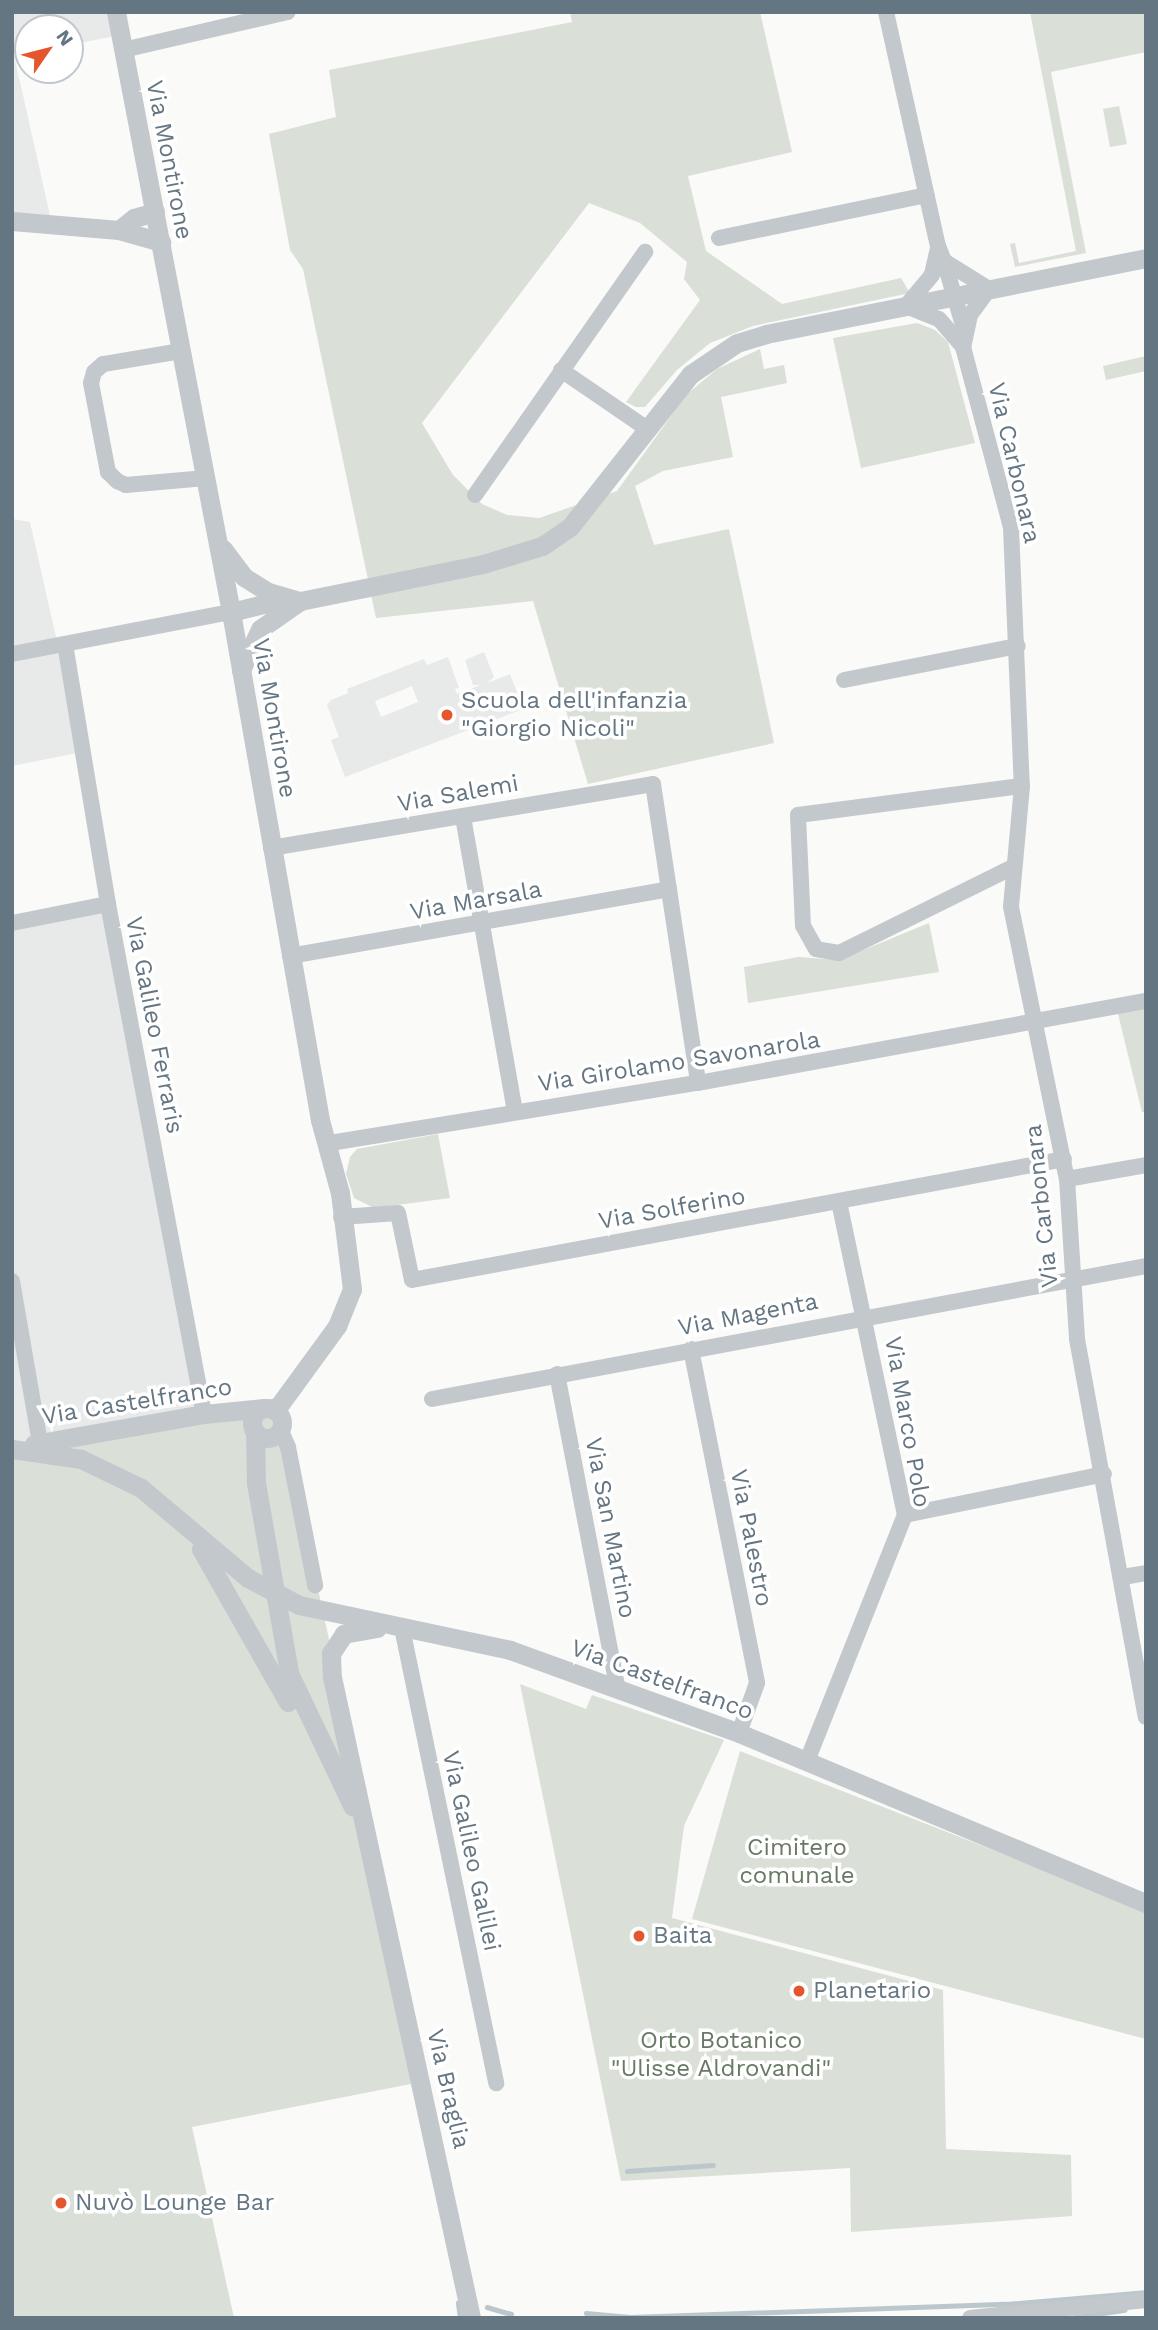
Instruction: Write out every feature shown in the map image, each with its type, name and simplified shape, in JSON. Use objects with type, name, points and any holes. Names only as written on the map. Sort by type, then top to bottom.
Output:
[{"type":"street","name":"Via Montirone","points":[[116,12],[231,612],[320,1120],[330,1143],[352,1289],[346,1310],[269,1423],[262,1516],[272,1593]]},
{"type":"street","points":[[123,50],[288,12]]},
{"type":"street","name":"Via Carbonara","points":[[886,12],[948,297],[1011,528],[1022,786],[1011,868],[1016,947],[1064,1159],[1077,1339],[1123,1577],[1146,1717]]},
{"type":"street","points":[[719,237],[927,195]]},
{"type":"street","points":[[119,230],[134,218],[155,212]]},
{"type":"street","points":[[12,221],[119,230],[160,242]]},
{"type":"street","points":[[475,495],[645,253]]},
{"type":"street","points":[[906,306],[939,258],[989,289]]},
{"type":"street","points":[[12,654],[231,612],[291,604],[483,564],[542,546],[570,527],[691,374],[737,343],[948,297],[1146,258]]},
{"type":"street","points":[[906,306],[939,319],[961,338],[970,315],[989,289]]},
{"type":"street","points":[[181,351],[103,365],[94,372],[91,383],[108,472],[126,485],[206,478]]},
{"type":"street","points":[[561,370],[646,428]]},
{"type":"street","points":[[218,543],[244,577],[291,604]]},
{"type":"street","points":[[241,671],[260,629],[291,604]]},
{"type":"street","name":"Via Galileo Ferraris","points":[[65,644],[108,904],[204,1414]]},
{"type":"street","points":[[844,680],[1018,646]]},
{"type":"street","name":"Via Salemi","points":[[271,848],[653,784],[669,889]]},
{"type":"street","points":[[1011,868],[839,953],[816,949],[803,926],[798,815],[1022,786]]},
{"type":"street","points":[[463,817],[480,924],[516,1111]]},
{"type":"street","points":[[669,889],[698,1083]]},
{"type":"street","name":"Via Marsala","points":[[290,957],[669,889]]},
{"type":"street","points":[[12,923],[108,904]]},
{"type":"street","name":"Via Girolamo Savonarola","points":[[330,1143],[1035,1025],[1146,1001]]},
{"type":"street","name":"Via Solferino","points":[[341,1217],[398,1213],[412,1280],[1064,1159]]},
{"type":"street","points":[[1067,1179],[1146,1165]]},
{"type":"street","name":"Via Marco Polo","points":[[807,1761],[905,1515],[839,1202]]},
{"type":"street","name":"Via Magenta","points":[[432,1399],[865,1316],[1146,1266]]},
{"type":"street","points":[[12,1281],[40,1443]]},
{"type":"street","name":"Via Palestro","points":[[691,1349],[757,1683],[739,1732]]},
{"type":"street","name":"Via San Martino","points":[[557,1374],[618,1690]]},
{"type":"street","name":"Via Castelfranco","points":[[15,1449],[204,1414],[269,1423]]},
{"type":"street","points":[[269,1423],[288,1447],[316,1585]]},
{"type":"street","name":"Via Castelfranco","points":[[15,1449],[82,1459],[141,1488],[169,1509],[222,1558],[272,1593],[299,1605],[510,1650],[739,1732],[1146,1903]]},
{"type":"street","points":[[905,1515],[1104,1474]]},
{"type":"street","name":"Via Castelfranco","points":[[169,1509],[219,1576],[249,1628],[374,1871]]},
{"type":"street","points":[[1123,1577],[1146,1573]]},
{"type":"street","name":"Via Braglia","points":[[272,1593],[296,1693],[354,1810],[374,1871]]},
{"type":"street","name":"Via Braglia","points":[[397,1628],[359,1628],[344,1634],[331,1653],[374,1871],[471,2318]]},
{"type":"street","name":"Via Galileo Galilei","points":[[397,1628],[496,2083]]},
{"type":"street","points":[[970,2318],[1146,2300]]},
{"type":"shaded area","points":[[12,12],[111,12],[115,36],[84,42],[84,14],[14,14],[14,84],[21,84],[51,220],[12,215]]},
{"type":"shaded area","points":[[12,519],[30,522],[82,752],[12,766]]},
{"type":"shaded area","name":"Scuola dell'infanzia \"Giorgio Nicoli\"","points":[[484,652],[494,677],[487,683],[510,674],[523,709],[345,777],[331,740],[339,737],[327,705],[331,700],[348,693],[347,689],[424,659],[427,665],[448,657],[459,688],[455,689],[457,694],[481,685],[473,685],[465,660]],"holes":[[[412,686],[418,702],[381,717],[375,701]]]},
{"type":"shaded area","points":[[111,904],[206,1411],[12,1448],[12,925]]},
{"type":"green space","points":[[570,12],[760,12],[792,152],[688,176],[706,251],[782,304],[901,278],[910,293],[753,326],[710,343],[677,370],[645,407],[636,407],[626,402],[700,300],[684,279],[687,262],[640,223],[589,203],[422,423],[453,475],[482,504],[507,515],[539,518],[617,491],[686,395],[717,369],[760,349],[764,369],[784,365],[787,383],[721,397],[733,457],[663,471],[635,486],[654,545],[729,529],[774,743],[588,784],[533,601],[376,618],[303,269],[290,250],[269,134],[336,117],[329,70],[572,22]]},
{"type":"green space","points":[[1030,12],[1146,12],[1146,52],[1051,72],[1086,253],[1015,267],[1010,244],[1015,243],[1019,263],[1076,251]]},
{"type":"green space","points":[[1119,106],[1127,144],[1110,147],[1103,109]]},
{"type":"green space","points":[[917,323],[935,330],[948,342],[975,443],[861,468],[833,338]]},
{"type":"green space","points":[[1146,356],[1146,371],[1106,380],[1103,366]]},
{"type":"green space","points":[[929,923],[939,972],[748,1003],[744,967],[798,957],[839,960]]},
{"type":"green space","points":[[1146,1000],[1146,1112],[1142,1112],[1116,1006]]},
{"type":"green space","points":[[438,1134],[450,1198],[374,1208],[354,1198],[346,1174],[350,1157],[357,1149]]},
{"type":"green space","points":[[276,1398],[426,2081],[192,2127],[234,2318],[12,2318],[12,1448]]},
{"type":"green space","name":"Orto Botanico \"Ulisse Aldrovandi\"","points":[[520,1684],[586,1709],[592,1695],[724,1740],[684,1826],[672,1918],[943,1990],[946,2149],[1071,2155],[1072,2216],[851,2232],[850,2168],[621,2181]]},
{"type":"green space","name":"Cimitero comunale","points":[[740,1751],[1146,1910],[1146,2039],[692,1919]]},
{"type":"waterway","points":[[627,2171],[713,2165]]},
{"type":"waterway","points":[[586,2313],[630,2317],[1006,2304],[1146,2292]]},
{"type":"waterway","points":[[460,2318],[458,2303],[463,2300]]},
{"type":"waterway","points":[[487,2307],[511,2314]]},
{"type":"waterway","points":[[1070,2318],[1124,2310]]},
{"type":"place","name":"Scuola dell'infanzia \"Giorgio Nicoli\"","points":[[447,715]]},
{"type":"place","name":"Baita","points":[[639,1936]]},
{"type":"place","name":"Planetario","points":[[799,1991]]},
{"type":"place","name":"Nuvò Lounge Bar","points":[[61,2203]]}]
